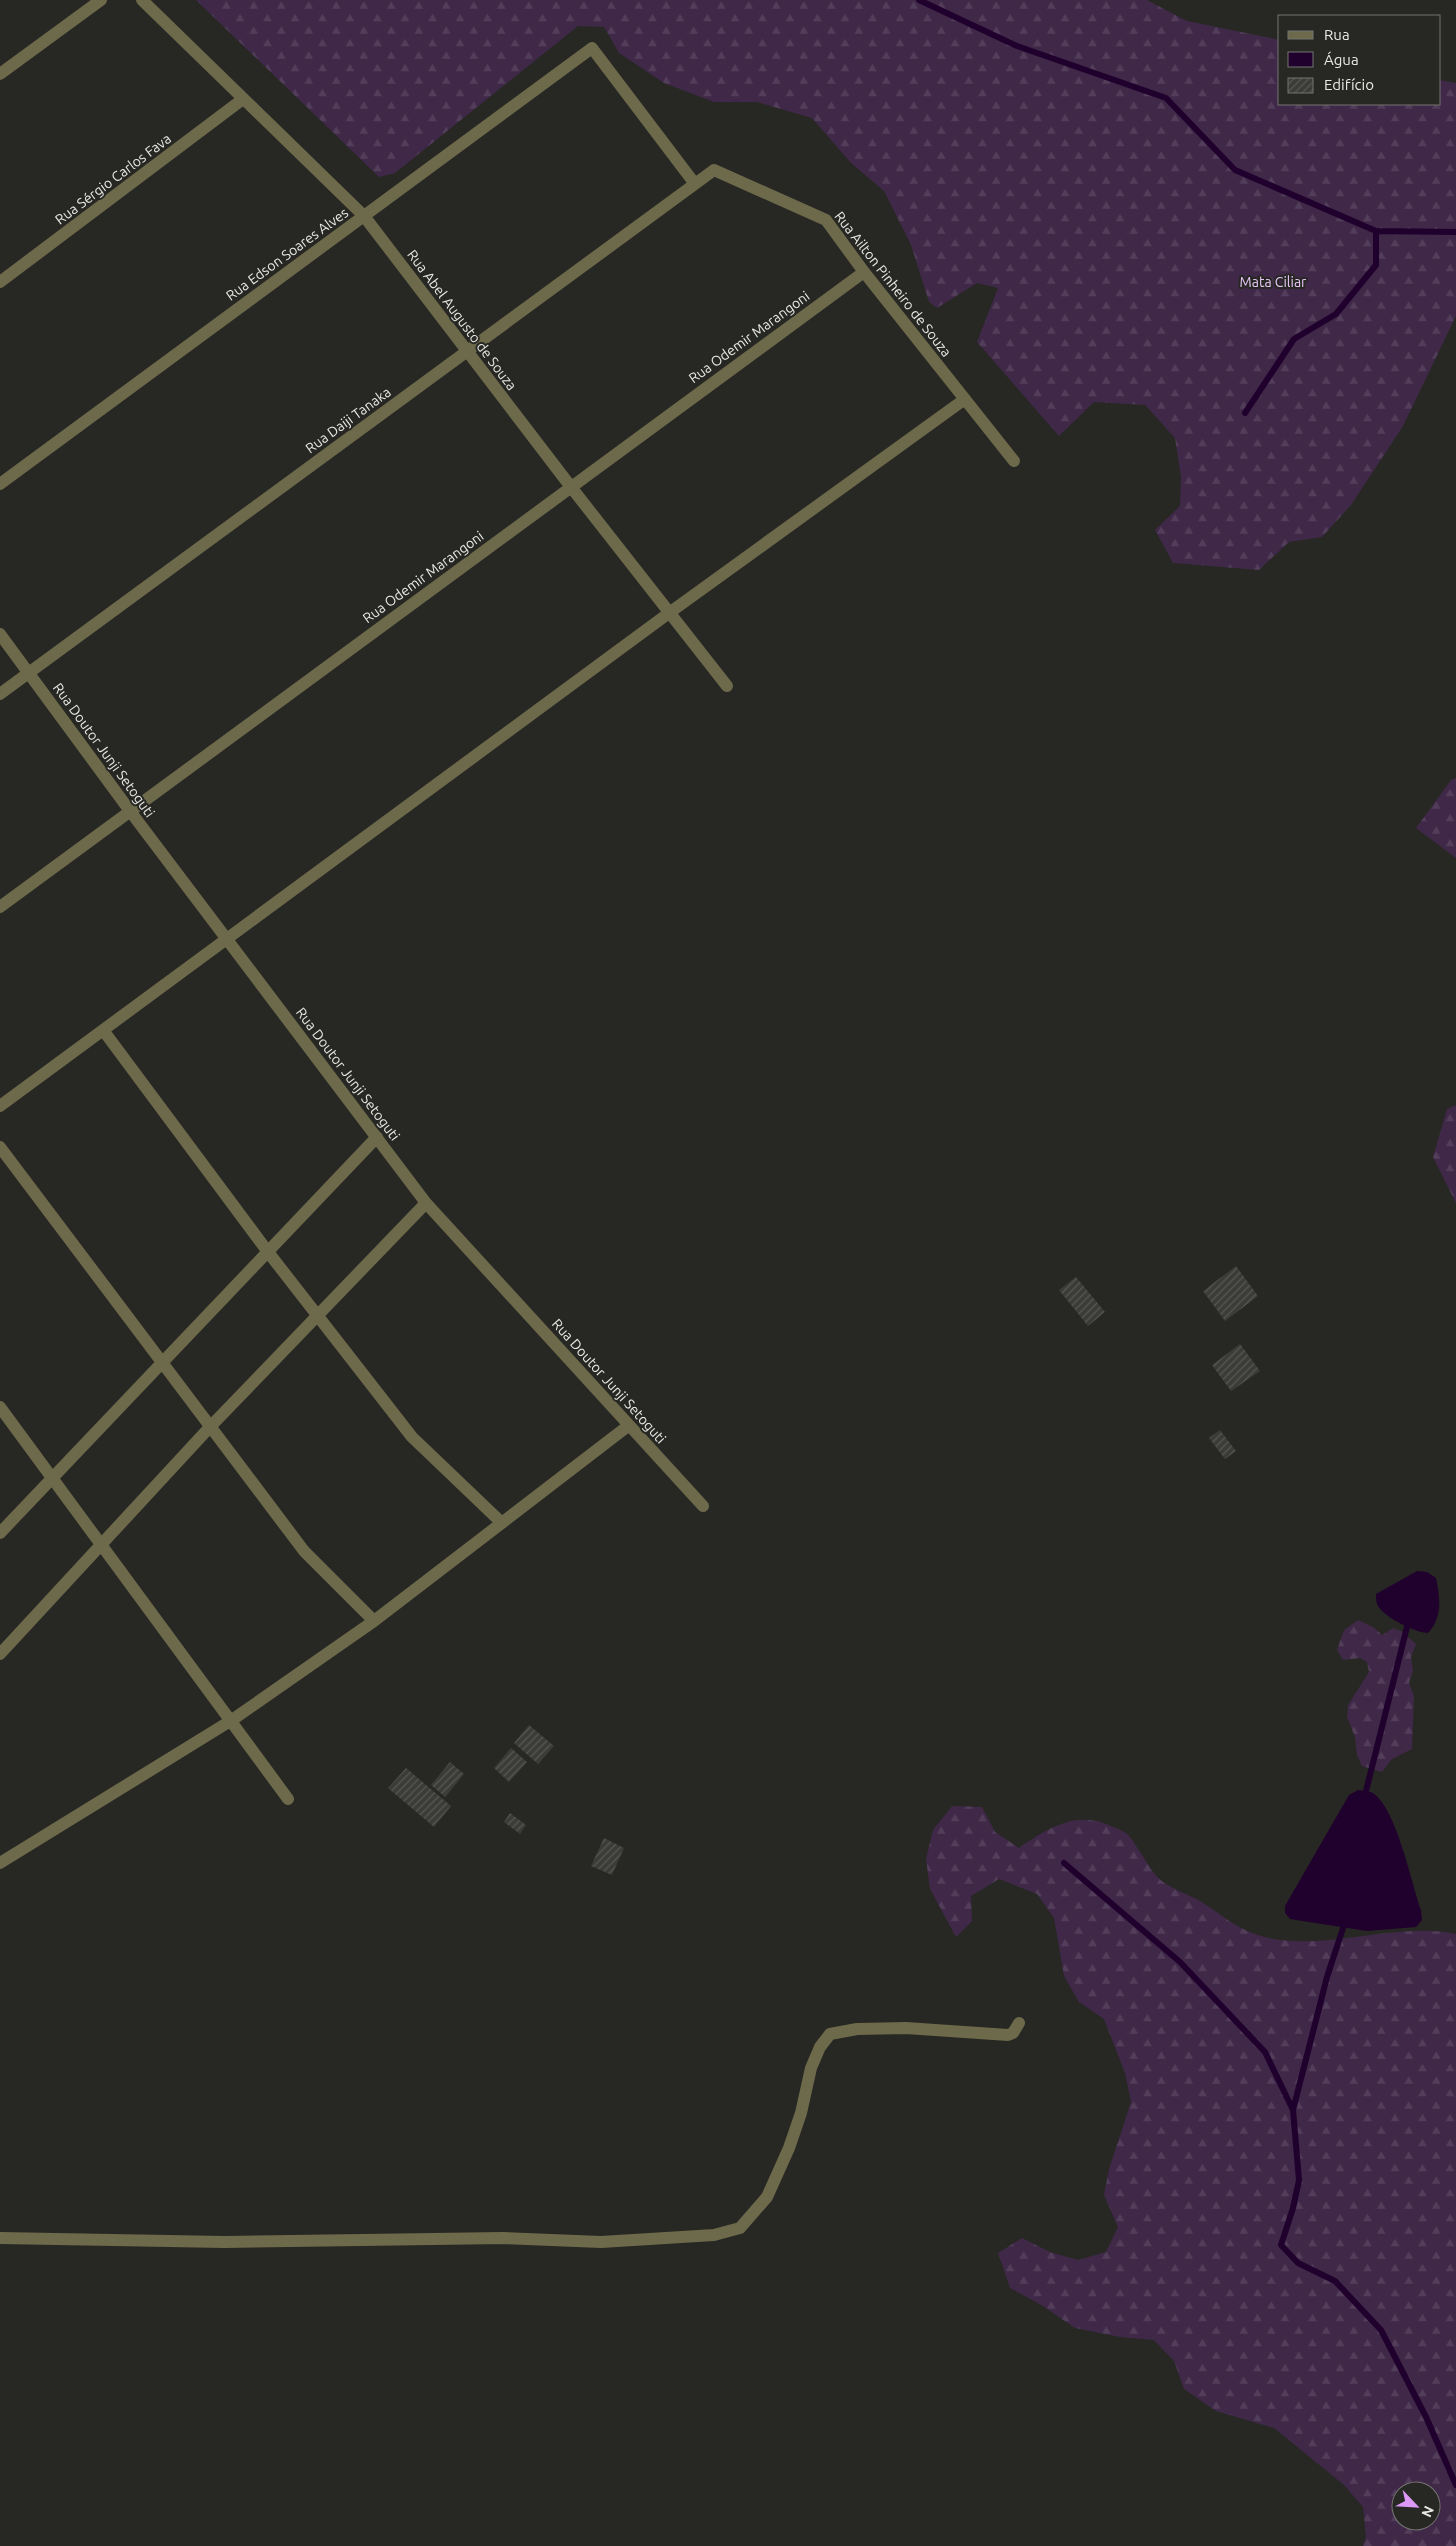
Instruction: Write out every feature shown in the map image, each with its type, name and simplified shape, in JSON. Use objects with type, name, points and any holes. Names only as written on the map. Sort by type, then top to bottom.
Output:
[{"type":"street","points":[[0,74],[101,0]]},
{"type":"street","name":"Rua Abel Augusto de Souza","points":[[142,0],[364,216],[571,487],[728,686]]},
{"type":"street","name":"Rua Edson Soares Alves","points":[[0,484],[592,48],[695,184]]},
{"type":"street","name":"Rua Sérgio Carlos Fava","points":[[0,282],[243,99]]},
{"type":"street","name":"Rua Daiji Tanaka","points":[[0,694],[714,170]]},
{"type":"street","name":"Rua Ailton Pinheiro de Souza","points":[[714,170],[826,220],[864,272],[1014,461]]},
{"type":"street","name":"Rua Odemir Marangoni","points":[[0,907],[864,272]]},
{"type":"street","points":[[0,1106],[670,613],[965,400]]},
{"type":"street","name":"Rua Doutor Junji Setoguti","points":[[0,634],[130,811],[426,1203],[703,1506]]},
{"type":"street","points":[[103,1030],[318,1318],[412,1437],[502,1523]]},
{"type":"street","points":[[0,1533],[377,1137]]},
{"type":"street","points":[[0,1147],[304,1551],[374,1621]]},
{"type":"street","points":[[0,1654],[210,1428],[318,1318],[426,1203]]},
{"type":"street","points":[[0,1407],[53,1477],[100,1545],[232,1720],[288,1799]]},
{"type":"street","points":[[0,1863],[232,1720],[374,1621],[628,1426]]},
{"type":"street","points":[[0,2238],[215,2242],[504,2238],[601,2242],[714,2235],[740,2228],[767,2197],[789,2148],[820,2047],[830,2034],[857,2030],[906,2028],[1008,2035],[1013,2034],[1020,2023]]},
{"type":"green space","name":"Mata Ciliar","points":[[196,0],[1147,0],[1187,21],[1278,40],[1278,105],[1441,105],[1441,80],[1456,83],[1456,316],[1403,426],[1351,505],[1322,537],[1289,542],[1259,570],[1173,563],[1155,530],[1180,506],[1181,477],[1175,438],[1145,405],[1094,402],[1059,436],[977,342],[998,288],[977,283],[937,308],[929,302],[911,245],[884,191],[851,163],[812,118],[757,102],[714,102],[664,83],[619,53],[604,27],[578,26],[395,173],[379,177]]},
{"type":"green space","points":[[1456,778],[1456,858],[1416,828],[1451,780]]},
{"type":"green space","points":[[1456,1105],[1456,1203],[1433,1157],[1447,1109]]},
{"type":"green space","points":[[1358,1620],[1373,1627],[1382,1635],[1393,1628],[1401,1631],[1416,1644],[1411,1657],[1413,1671],[1409,1683],[1414,1696],[1412,1749],[1392,1759],[1382,1772],[1362,1766],[1357,1755],[1355,1737],[1347,1717],[1348,1705],[1369,1672],[1367,1662],[1360,1658],[1343,1660],[1337,1650],[1344,1630]]},
{"type":"green space","points":[[952,1806],[982,1807],[995,1832],[1019,1848],[1063,1823],[1087,1820],[1100,1822],[1127,1834],[1153,1872],[1163,1882],[1200,1901],[1252,1933],[1276,1939],[1301,1941],[1406,1931],[1432,1931],[1456,1934],[1456,2546],[1363,2546],[1366,2537],[1363,2507],[1344,2485],[1274,2428],[1216,2411],[1184,2389],[1174,2361],[1154,2340],[1120,2337],[1075,2328],[1043,2306],[1010,2288],[998,2253],[1022,2238],[1050,2252],[1078,2260],[1106,2252],[1118,2227],[1104,2195],[1109,2169],[1131,2102],[1125,2073],[1104,2019],[1079,2002],[1064,1976],[1054,1918],[1037,1894],[999,1879],[971,1896],[972,1921],[956,1937],[930,1889],[926,1859],[933,1830]]},
{"type":"water","points":[[1417,1571],[1427,1572],[1436,1578],[1439,1600],[1438,1614],[1433,1627],[1428,1633],[1401,1624],[1381,1610],[1376,1602],[1376,1594]]},
{"type":"water","points":[[1358,1790],[1373,1793],[1382,1802],[1396,1830],[1421,1910],[1422,1920],[1416,1927],[1367,1931],[1290,1919],[1285,1913],[1285,1906],[1349,1795]]},
{"type":"building","points":[[1236,1266],[1258,1296],[1225,1321],[1203,1291]]},
{"type":"building","points":[[1076,1277],[1105,1312],[1088,1326],[1059,1290]]},
{"type":"building","points":[[1240,1344],[1260,1371],[1231,1391],[1212,1365]]},
{"type":"building","points":[[1220,1430],[1236,1451],[1225,1459],[1209,1438]]},
{"type":"building","points":[[529,1725],[554,1746],[538,1764],[514,1743]]},
{"type":"building","points":[[511,1748],[527,1762],[509,1782],[494,1768]]},
{"type":"building","points":[[450,1762],[464,1774],[445,1797],[431,1785]]},
{"type":"building","points":[[406,1768],[451,1806],[434,1827],[388,1788]]},
{"type":"building","points":[[510,1813],[526,1825],[520,1834],[504,1822]]},
{"type":"building","points":[[604,1838],[624,1848],[612,1875],[591,1866]]},
{"type":"waterway","points":[[919,0],[1017,46],[1166,98],[1235,170],[1376,231],[1456,232]]},
{"type":"waterway","points":[[1245,413],[1294,339],[1336,314],[1376,265],[1376,231]]},
{"type":"waterway","points":[[1364,1799],[1409,1619]]},
{"type":"waterway","points":[[1064,1863],[1180,1962],[1265,2052],[1293,2110],[1299,2180],[1293,2208],[1281,2245],[1298,2263],[1335,2281],[1381,2330],[1426,2417],[1456,2485]]},
{"type":"waterway","points":[[1293,2110],[1327,1977],[1346,1919]]}]
